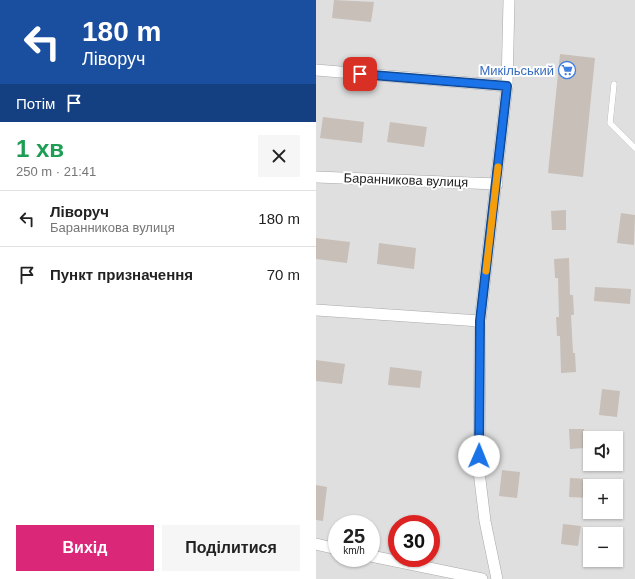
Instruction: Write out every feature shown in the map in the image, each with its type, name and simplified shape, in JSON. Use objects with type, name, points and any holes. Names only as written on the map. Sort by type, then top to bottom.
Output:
[{"type":"street","points":[[497,579],[485,521],[479,471],[480,321],[497,184],[507,86],[509,0]]},
{"type":"street","points":[[316,70],[507,86]]},
{"type":"street","name":"Баранникова вулиця","points":[[316,177],[497,184]]},
{"type":"street","points":[[316,310],[480,321]]},
{"type":"street","points":[[316,544],[328,547]]},
{"type":"street","points":[[380,558],[482,579]]},
{"type":"lane","points":[[614,84],[610,123],[635,148]]},
{"type":"shaded area","points":[[316,0],[635,0],[635,579],[316,579]]},
{"type":"building","points":[[334,0],[374,2],[371,22],[332,18]]},
{"type":"building","points":[[560,54],[595,58],[583,177],[548,173]]},
{"type":"building","points":[[323,117],[364,122],[362,143],[320,138]]},
{"type":"building","points":[[390,122],[427,127],[424,147],[387,142]]},
{"type":"building","points":[[566,210],[566,230],[552,230],[551,211]]},
{"type":"building","points":[[621,213],[635,215],[634,245],[617,243]]},
{"type":"building","points":[[316,238],[350,242],[347,263],[316,259]]},
{"type":"building","points":[[379,243],[416,248],[414,269],[377,264]]},
{"type":"building","points":[[569,258],[570,295],[573,295],[574,315],[571,315],[573,353],[575,353],[576,372],[561,373],[560,336],[557,336],[556,317],[559,317],[558,278],[555,278],[554,259]]},
{"type":"building","points":[[595,287],[631,289],[630,304],[594,301]]},
{"type":"building","points":[[316,360],[345,364],[342,384],[316,381]]},
{"type":"building","points":[[390,367],[422,371],[420,388],[388,385]]},
{"type":"building","points":[[602,389],[620,391],[617,417],[599,415]]},
{"type":"building","points":[[569,429],[584,429],[583,448],[570,449]]},
{"type":"building","points":[[502,470],[520,472],[517,498],[499,496]]},
{"type":"building","points":[[570,478],[590,479],[583,479],[583,498],[569,497]]},
{"type":"building","points":[[316,485],[327,487],[323,521],[316,520]]},
{"type":"building","points":[[563,524],[581,526],[578,546],[561,544]]},
{"type":"slow traffic","points":[[486,271],[498,167]]},
{"type":"place","name":"Микільський","points":[[567,70]]},
{"type":"route","points":[[360,74],[507,86],[497,184],[480,321],[479,456]]}]
